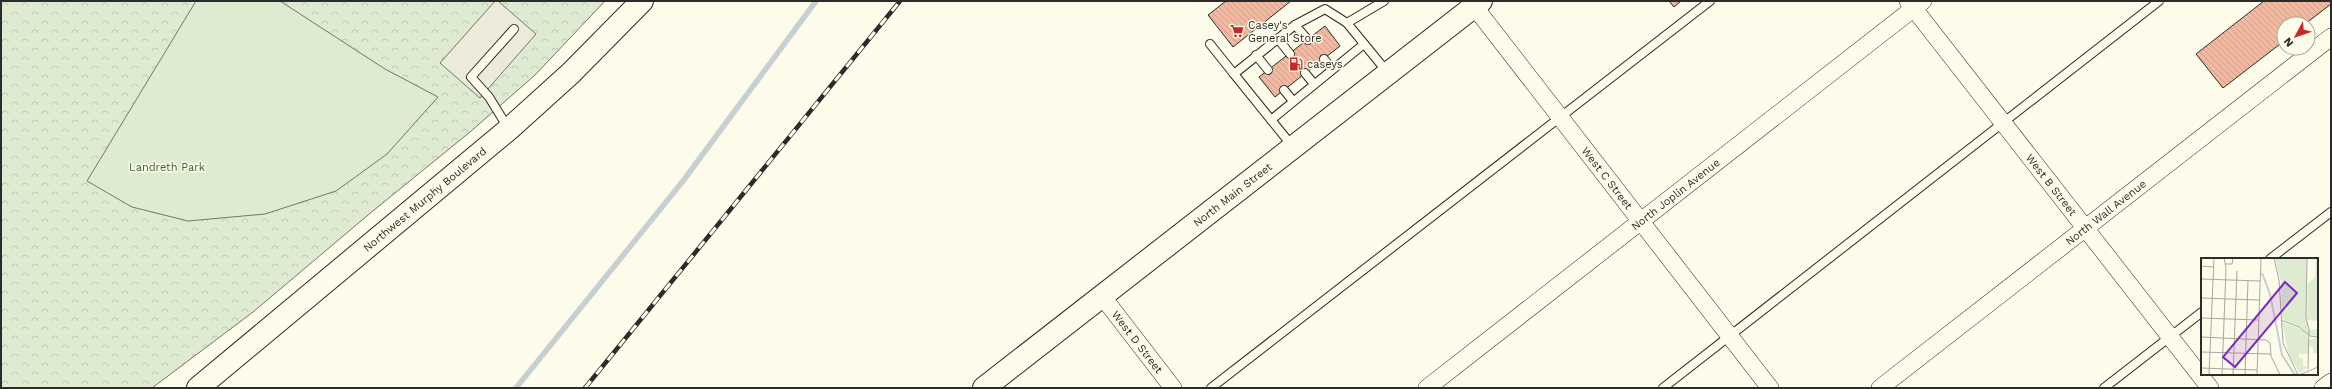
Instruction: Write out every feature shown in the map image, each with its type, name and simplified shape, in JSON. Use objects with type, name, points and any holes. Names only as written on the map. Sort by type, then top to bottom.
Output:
[{"type":"main road","name":"Northwest Murphy Boulevard","points":[[198,388],[509,130],[571,73],[642,1]]},
{"type":"main road","name":"North Main Street","points":[[984,388],[1388,74],[1475,3]]},
{"type":"street","name":"West C Street","points":[[1475,3],[1560,118],[1770,388]]},
{"type":"street","name":"West B Street","points":[[1915,3],[2003,123],[2210,388]]},
{"type":"street","name":"North Joplin Avenue","points":[[1427,388],[1641,222],[1915,3]]},
{"type":"street","name":"North Wall Avenue","points":[[1880,388],[2331,38]]},
{"type":"street","name":"West D Street","points":[[1102,296],[1173,388]]},
{"type":"street","points":[[2323,388],[2331,382]]},
{"type":"lane","points":[[1347,23],[1384,1]]},
{"type":"lane","points":[[1211,388],[1710,1]]},
{"type":"lane","points":[[1663,388],[2159,1]]},
{"type":"lane","points":[[1234,74],[1296,24],[1325,9],[1347,23],[1388,74]]},
{"type":"lane","points":[[1296,24],[1308,40]]},
{"type":"lane","points":[[509,130],[489,98],[472,77],[514,29]]},
{"type":"lane","points":[[1278,39],[1290,54]]},
{"type":"lane","points":[[1210,44],[1293,147]]},
{"type":"lane","points":[[1271,120],[1364,44]]},
{"type":"lane","points":[[1256,55],[1268,70]]},
{"type":"lane","points":[[1324,58],[1332,70]]},
{"type":"lane","points":[[1305,73],[1314,84]]},
{"type":"lane","points":[[1284,90],[1293,102]]},
{"type":"lane","points":[[2271,258],[2331,212]]},
{"type":"lane","points":[[2104,388],[2201,313]]},
{"type":"green space","name":"Landreth Park","points":[[1,1],[605,1],[535,75],[470,132],[368,215],[253,312],[152,388],[1,388]]},
{"type":"green space","points":[[196,1],[280,1],[385,69],[438,97],[387,154],[336,191],[265,214],[188,221],[132,207],[87,181]]},
{"type":"shaded area","points":[[495,1],[498,1],[536,34],[480,98],[440,63]]},
{"type":"building","name":"Casey's General Store","points":[[1226,1],[1291,1],[1233,47],[1208,15]]},
{"type":"building","points":[[1669,1],[1681,1],[1674,7]]},
{"type":"building","points":[[2264,1],[2331,1],[2331,4],[2315,16],[2276,16],[2276,47],[2223,88],[2196,54]]},
{"type":"building","name":"caseys","points":[[1325,26],[1340,46],[1275,97],[1259,77]]},
{"type":"waterway","points":[[516,388],[683,181],[816,1]]},
{"type":"railway","points":[[585,388],[900,1]]},
{"type":"place","name":"Casey's General Store","points":[[1237,31]]},
{"type":"place","name":"caseys","points":[[1296,64]]}]
